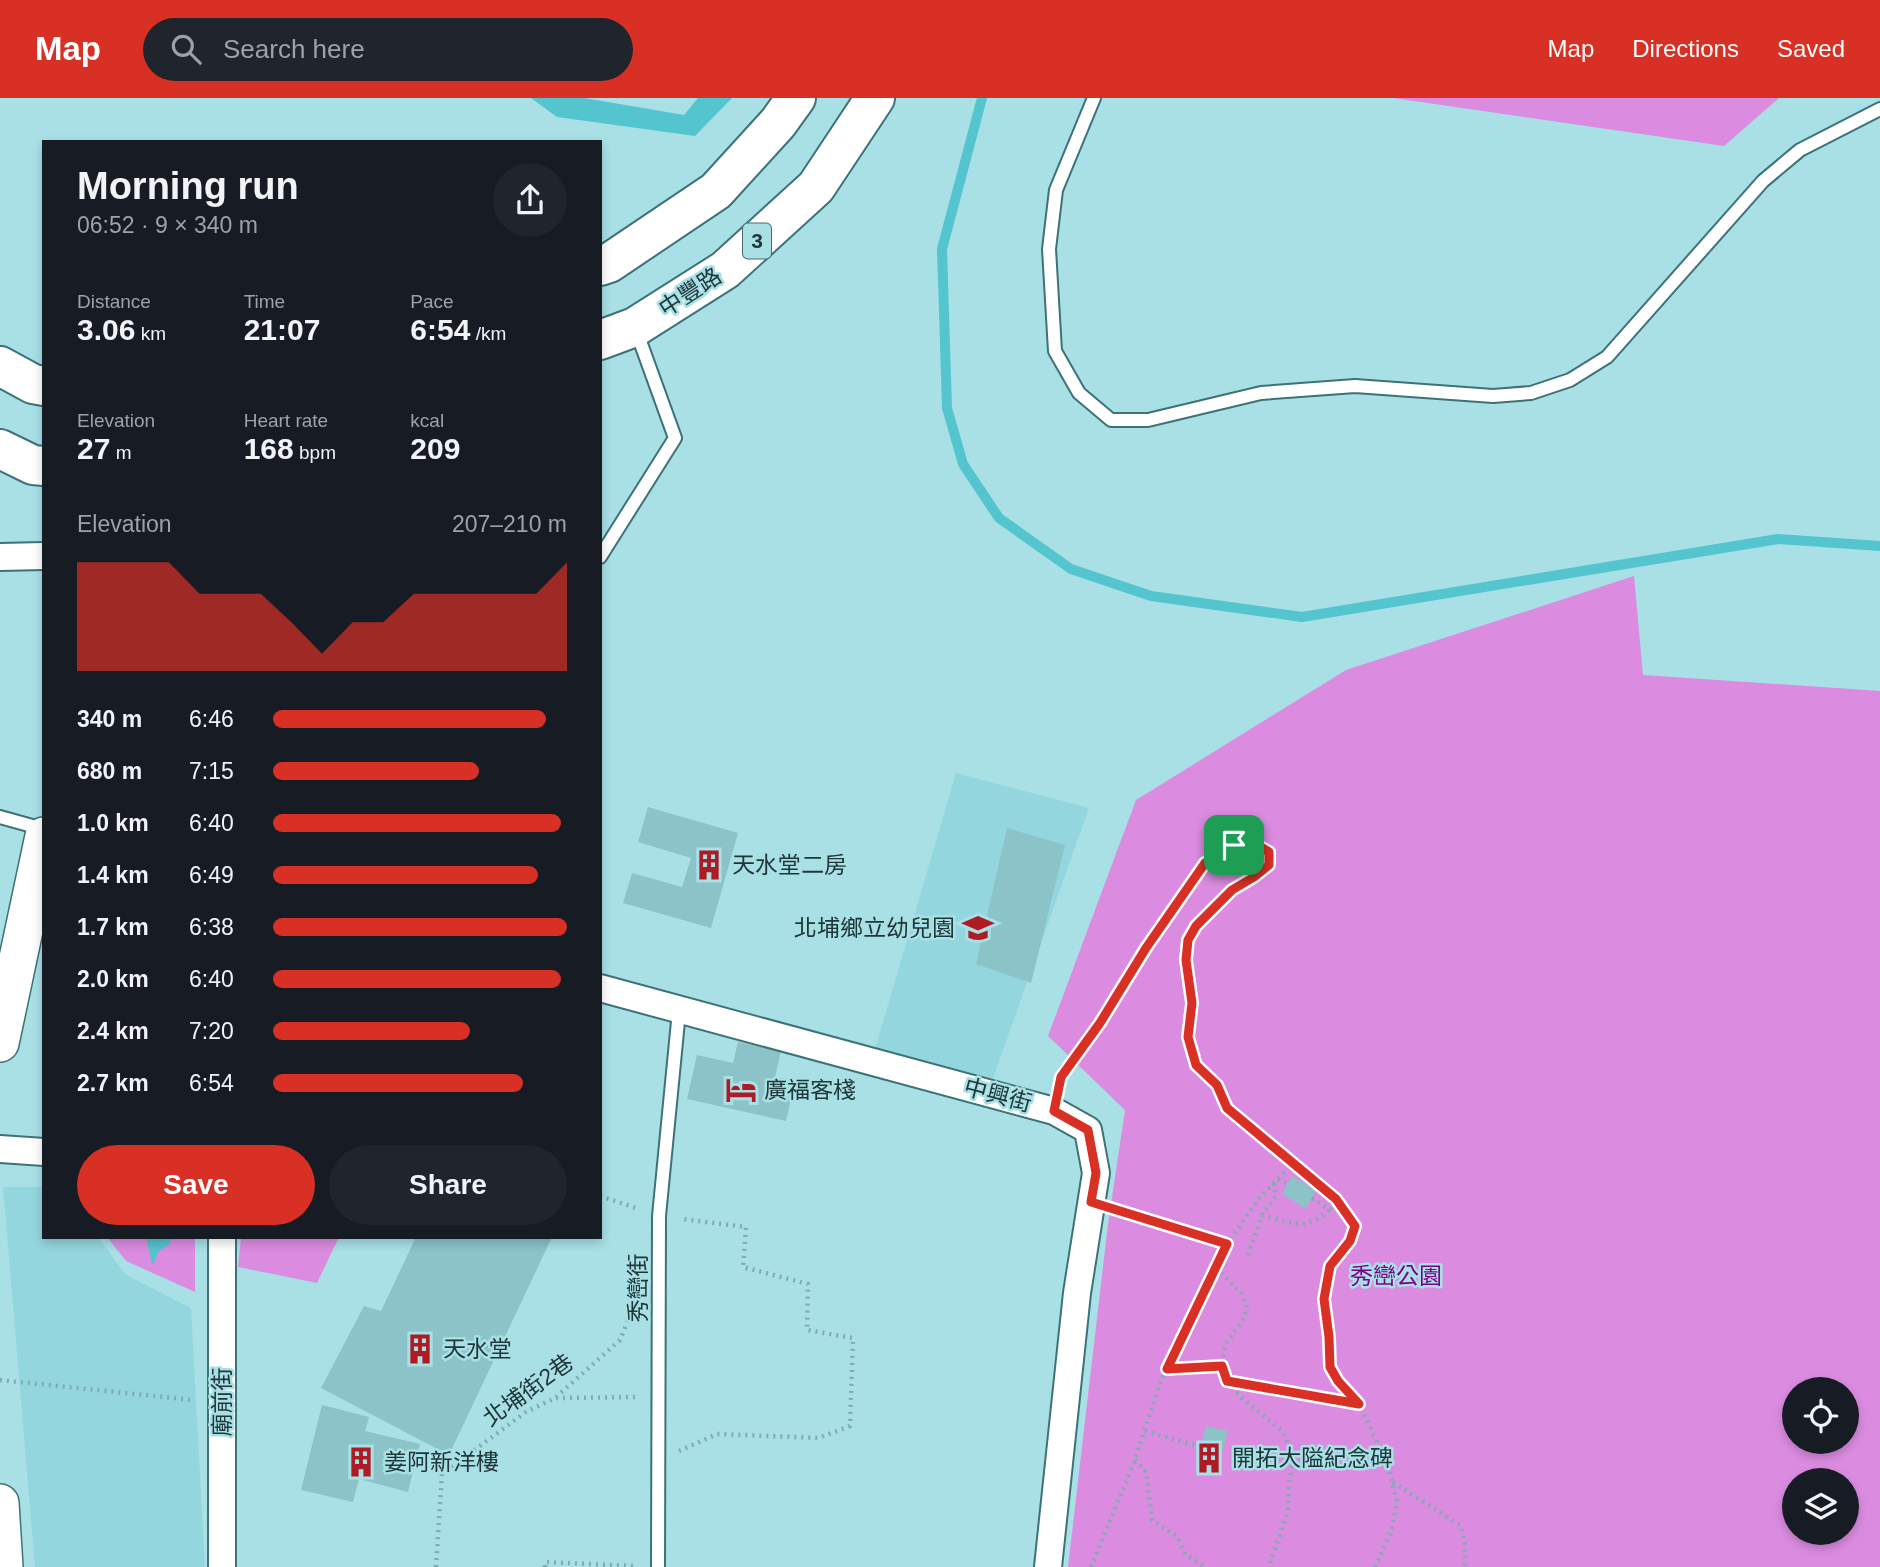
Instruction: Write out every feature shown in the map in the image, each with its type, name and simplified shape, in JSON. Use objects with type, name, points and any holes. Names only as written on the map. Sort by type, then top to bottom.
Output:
[{"type":"main road","points":[[602,265],[716,191],[778,123],[796,98]]},
{"type":"main road","name":"中豐路","points":[[618,334],[725,270],[816,187],[875,98]]},
{"type":"main road","points":[[0,366],[33,384],[42,386]]},
{"type":"main road","points":[[0,449],[33,465],[42,466]]},
{"type":"street","points":[[0,557],[42,556]]},
{"type":"street","points":[[0,1044],[42,845]]},
{"type":"street","name":"中興街","points":[[602,989],[1054,1111],[1088,1130],[1096,1173],[1077,1293],[1048,1567]]},
{"type":"street","points":[[0,1149],[42,1152]]},
{"type":"street","name":"廟前街","points":[[222,1239],[222,1567]]},
{"type":"street","points":[[0,1503],[4,1567]]},
{"type":"lane","points":[[1094,98],[1056,190],[1049,249],[1055,351],[1079,393],[1111,420],[1148,420],[1261,393],[1355,386],[1493,396],[1531,393],[1570,380],[1607,357],[1763,181],[1800,150],[1880,109]]},
{"type":"lane","points":[[602,554],[675,438],[618,334]]},
{"type":"lane","points":[[0,817],[42,828]]},
{"type":"lane","name":"秀巒街","points":[[658,1567],[659,1216],[678,1010]]},
{"type":"path","points":[[1054,1111],[1061,1077],[1100,1023],[1146,948],[1205,863],[1234,845],[1257,845],[1269,852],[1269,865],[1232,890],[1196,926],[1188,940],[1186,960],[1192,1003],[1188,1037],[1196,1065],[1217,1085],[1227,1108],[1339,1203],[1355,1226],[1350,1241],[1330,1266],[1324,1299],[1330,1367],[1338,1381],[1359,1404],[1387,1463],[1397,1502],[1391,1532],[1375,1567]]},
{"type":"path","points":[[1091,1567],[1135,1460],[1160,1383],[1227,1244],[1260,1197],[1294,1163]]},
{"type":"path","points":[[1276,1181],[1287,1184]]},
{"type":"path","points":[[1248,1255],[1262,1215],[1276,1196],[1276,1181]]},
{"type":"path","points":[[602,1197],[659,1216],[746,1227],[743,1267],[808,1284],[807,1330],[853,1338],[850,1426],[818,1438],[718,1434],[659,1460]]},
{"type":"path","points":[[1312,1198],[1331,1209]]},
{"type":"path","points":[[1091,1202],[1227,1244]]},
{"type":"path","points":[[1262,1215],[1300,1225],[1311,1224],[1339,1203]]},
{"type":"path","points":[[1216,1268],[1241,1293],[1247,1305],[1243,1321],[1226,1343],[1222,1366],[1227,1381],[1242,1398],[1283,1432],[1294,1455],[1288,1511],[1269,1567]]},
{"type":"path","name":"北埔街2巷","points":[[436,1567],[442,1474],[526,1412],[555,1398],[620,1340],[635,1301],[659,1301]]},
{"type":"path","points":[[1167,1369],[1222,1366]]},
{"type":"path","points":[[0,1380],[222,1403]]},
{"type":"path","points":[[1227,1381],[1359,1404]]},
{"type":"path","points":[[555,1398],[659,1397]]},
{"type":"path","points":[[1145,1431],[1201,1447]]},
{"type":"path","points":[[1135,1460],[1146,1472],[1152,1520],[1177,1536],[1186,1555],[1205,1567]]},
{"type":"path","points":[[1392,1481],[1461,1526],[1465,1543],[1465,1567]]},
{"type":"path","points":[[545,1567],[545,1562],[645,1566]]},
{"type":"shaded area","points":[[531,98],[584,98],[684,115],[698,98],[732,98],[695,136],[557,117]]},
{"type":"shaded area","name":"北埔鄉立幼兒園","points":[[956,773],[1089,808],[992,1081],[875,1049]]},
{"type":"shaded area","points":[[3,1187],[42,1187],[42,1239],[99,1239],[126,1275],[191,1308],[205,1567],[35,1567]]},
{"type":"shaded area","points":[[146,1239],[171,1239],[170,1244],[158,1252],[152,1264]]},
{"type":"green space","points":[[1393,98],[1779,98],[1724,146]]},
{"type":"green space","name":"秀巒公園","points":[[1634,576],[1643,675],[1880,691],[1880,1567],[1068,1567],[1108,1224],[1125,1110],[1048,1036],[1136,800],[1346,670]]},
{"type":"green space","points":[[109,1239],[195,1239],[195,1292],[126,1261]]},
{"type":"green space","points":[[241,1239],[338,1239],[317,1283],[238,1267]]},
{"type":"building","name":"天水堂二房","points":[[648,807],[738,833],[711,928],[623,903],[632,873],[682,887],[691,858],[638,842]]},
{"type":"building","points":[[1007,828],[1065,845],[1031,983],[976,964]]},
{"type":"building","name":"廣福客棧","points":[[738,1042],[781,1051],[775,1077],[795,1081],[786,1121],[687,1099],[697,1055],[733,1063]]},
{"type":"building","points":[[1292,1176],[1316,1190],[1306,1209],[1282,1194]]},
{"type":"building","name":"天水堂","points":[[415,1239],[551,1239],[449,1455],[321,1388],[364,1306],[381,1311]]},
{"type":"building","name":"姜阿新洋樓","points":[[322,1405],[369,1417],[365,1431],[420,1444],[408,1492],[359,1479],[353,1502],[301,1490]]},
{"type":"building","name":"開拓大隘紀念碑","points":[[1206,1426],[1228,1431],[1216,1474],[1195,1469]]},
{"type":"waterway","points":[[982,98],[942,249],[947,408],[963,464],[999,518],[1071,569],[1151,596],[1302,617],[1778,539],[1880,546]]},
{"type":"place","name":"天水堂二房","points":[[709,865]]},
{"type":"place","name":"北埔鄉立幼兒園","points":[[978,928]]},
{"type":"place","name":"廣福客棧","points":[[741,1090]]},
{"type":"place","name":"天水堂","points":[[420,1349]]},
{"type":"place","name":"開拓大隘紀念碑","points":[[1209,1458]]},
{"type":"place","name":"姜阿新洋樓","points":[[361,1462]]},
{"type":"route","points":[[1234,845],[1257,845],[1269,852],[1269,865],[1232,890],[1196,926],[1188,940],[1186,960],[1192,1003],[1188,1037],[1196,1065],[1217,1085],[1227,1108],[1336,1199],[1355,1226],[1350,1241],[1330,1266],[1324,1299],[1330,1367],[1338,1381],[1359,1404],[1227,1381],[1222,1366],[1167,1369],[1227,1244],[1091,1202],[1096,1173],[1088,1130],[1054,1111],[1061,1077],[1100,1023],[1146,948],[1205,863],[1234,845]]}]
